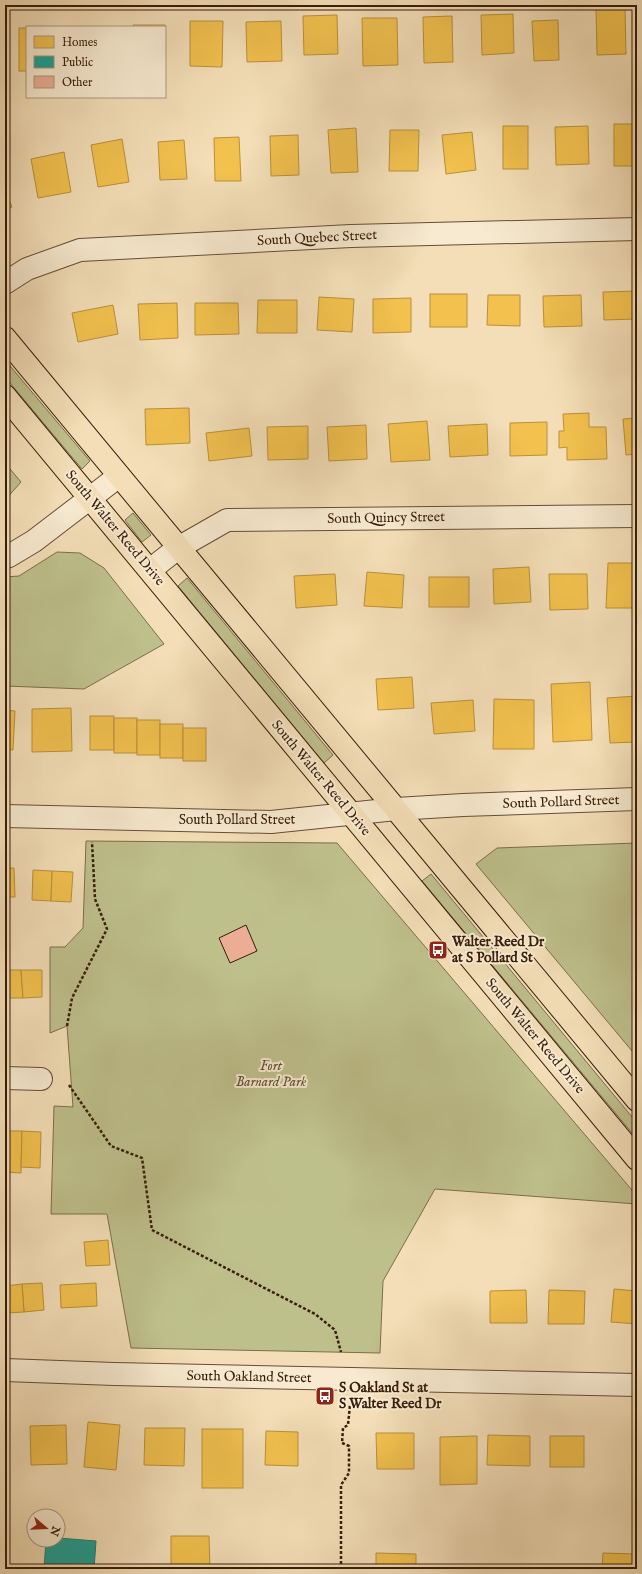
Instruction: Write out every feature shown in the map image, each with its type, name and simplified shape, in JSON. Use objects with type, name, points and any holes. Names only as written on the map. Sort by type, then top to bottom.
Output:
[{"type":"main road","points":[[5,338],[637,1100]]},
{"type":"main road","name":"South Walter Reed Drive","points":[[5,396],[637,1159]]},
{"type":"street","name":"South Quebec Street","points":[[5,282],[27,269],[80,250],[352,236],[637,229]]},
{"type":"street","points":[[5,557],[34,541],[119,476]]},
{"type":"street","name":"South Quincy Street","points":[[150,570],[178,548],[227,520],[637,516]]},
{"type":"street","name":"South Pollard Street","points":[[5,816],[271,822],[396,809],[463,805],[637,799]]},
{"type":"street","points":[[5,1078],[41,1079]]},
{"type":"street","name":"South Oakland Street","points":[[5,1370],[177,1376],[637,1386]]},
{"type":"path","points":[[67,1026],[72,998],[107,929],[95,899],[92,841]]},
{"type":"path","points":[[69,1085],[111,1146],[142,1158],[152,1230],[315,1314],[336,1330],[342,1352]]},
{"type":"path","points":[[341,1569],[341,1485],[348,1473],[349,1446],[342,1443],[343,1428],[348,1425],[350,1405]]},
{"type":"green space","points":[[5,360],[90,461],[82,469],[5,377]]},
{"type":"green space","points":[[5,463],[21,482],[5,500]]},
{"type":"green space","points":[[133,513],[151,535],[142,542],[125,520]]},
{"type":"green space","points":[[57,552],[80,553],[104,568],[164,644],[84,689],[5,686],[5,577],[19,576]]},
{"type":"green space","points":[[187,578],[333,755],[324,763],[178,586]]},
{"type":"green space","name":"Fort Barnard Park","points":[[86,841],[337,843],[637,1196],[637,1204],[435,1189],[383,1281],[380,1353],[131,1348],[107,1214],[51,1214],[54,1106],[73,1107],[67,1026],[50,1033],[50,947],[65,947],[83,928]]},
{"type":"green space","points":[[637,843],[637,1057],[476,864],[497,848]]},
{"type":"green space","points":[[431,874],[637,1123],[637,1139],[422,881]]},
{"type":"building: Homes","points":[[596,9],[625,9],[626,54],[597,55]]},
{"type":"building: Homes","points":[[513,14],[514,53],[482,55],[481,15]]},
{"type":"building: Homes","points":[[337,15],[338,54],[304,55],[303,16]]},
{"type":"building: Homes","points":[[452,16],[453,62],[424,63],[423,17]]},
{"type":"building: Homes","points":[[362,18],[397,18],[398,65],[363,66]]},
{"type":"building: Homes","points":[[558,20],[559,60],[534,61],[532,21]]},
{"type":"building: Homes","points":[[190,21],[223,21],[222,67],[190,66]]},
{"type":"building: Homes","points":[[281,21],[282,61],[247,62],[246,22]]},
{"type":"building: Homes","points":[[133,25],[165,25],[165,26]]},
{"type":"building: Homes","points":[[19,28],[26,28],[26,71],[19,71]]},
{"type":"building: Homes","points":[[614,124],[637,124],[637,166],[614,166]]},
{"type":"building: Homes","points":[[503,126],[528,126],[528,169],[503,169]]},
{"type":"building: Homes","points":[[588,126],[589,164],[556,165],[555,127]]},
{"type":"building: Homes","points":[[356,128],[358,172],[331,173],[328,130]]},
{"type":"building: Homes","points":[[390,130],[419,130],[418,171],[389,171]]},
{"type":"building: Homes","points":[[472,132],[476,170],[446,174],[442,135]]},
{"type":"building: Homes","points":[[298,135],[299,175],[271,176],[270,136]]},
{"type":"building: Homes","points":[[239,137],[241,181],[215,181],[214,138]]},
{"type":"building: Homes","points":[[122,139],[129,182],[98,187],[91,145]]},
{"type":"building: Homes","points":[[184,140],[187,179],[160,180],[158,142]]},
{"type":"building: Homes","points":[[64,152],[71,192],[38,198],[31,159]]},
{"type":"building: Homes","points":[[5,190],[12,207],[5,210]]},
{"type":"building: Homes","points":[[637,291],[637,319],[604,320],[603,292]]},
{"type":"building: Homes","points":[[430,294],[467,294],[467,327],[430,327]]},
{"type":"building: Homes","points":[[488,295],[520,295],[520,326],[487,325]]},
{"type":"building: Homes","points":[[581,295],[582,326],[544,327],[543,296]]},
{"type":"building: Homes","points":[[319,297],[354,299],[352,332],[317,330]]},
{"type":"building: Homes","points":[[411,298],[411,332],[373,333],[373,299]]},
{"type":"building: Homes","points":[[258,300],[297,300],[297,333],[257,333]]},
{"type":"building: Homes","points":[[177,303],[178,338],[140,340],[138,304]]},
{"type":"building: Homes","points":[[195,303],[238,303],[239,334],[195,335]]},
{"type":"building: Homes","points":[[113,305],[118,334],[78,342],[72,313]]},
{"type":"building: Homes","points":[[189,408],[190,443],[146,445],[145,409]]},
{"type":"building: Homes","points":[[589,413],[589,427],[606,427],[607,459],[567,460],[567,447],[559,448],[559,431],[564,431],[563,414]]},
{"type":"building: Homes","points":[[637,418],[637,454],[626,455],[623,419]]},
{"type":"building: Homes","points":[[427,421],[430,460],[391,462],[388,424]]},
{"type":"building: Homes","points":[[547,422],[547,455],[510,456],[510,423]]},
{"type":"building: Homes","points":[[487,424],[488,455],[450,457],[448,426]]},
{"type":"building: Homes","points":[[366,425],[367,459],[329,461],[327,427]]},
{"type":"building: Homes","points":[[308,426],[308,459],[268,460],[267,427]]},
{"type":"building: Homes","points":[[249,428],[252,456],[209,461],[206,433]]},
{"type":"building: Homes","points":[[608,563],[637,563],[637,608],[606,608]]},
{"type":"building: Homes","points":[[529,567],[531,602],[494,604],[493,569]]},
{"type":"building: Homes","points":[[367,572],[404,575],[402,608],[364,606]]},
{"type":"building: Homes","points":[[335,574],[337,605],[296,608],[294,576]]},
{"type":"building: Homes","points":[[549,574],[587,574],[588,609],[550,610]]},
{"type":"building: Homes","points":[[429,577],[469,577],[469,607],[429,607]]},
{"type":"building: Homes","points":[[412,677],[414,708],[378,710],[376,679]]},
{"type":"building: Homes","points":[[590,682],[592,740],[553,742],[551,684]]},
{"type":"building: Homes","points":[[637,696],[637,742],[610,743],[607,698]]},
{"type":"building: Homes","points":[[494,699],[534,700],[534,749],[493,749]]},
{"type":"building: Homes","points":[[473,700],[475,731],[434,734],[431,703]]},
{"type":"building: Homes","points":[[71,708],[72,751],[32,752],[32,709]]},
{"type":"building: Homes","points":[[5,710],[15,711],[13,750],[5,749]]},
{"type":"building: Homes","points":[[90,716],[114,716],[114,750],[90,750]]},
{"type":"building: Homes","points":[[114,718],[137,718],[137,753],[114,753]]},
{"type":"building: Homes","points":[[137,720],[160,720],[160,755],[137,755]]},
{"type":"building: Homes","points":[[160,724],[183,724],[183,758],[160,758]]},
{"type":"building: Homes","points":[[183,728],[206,728],[206,761],[183,761]]},
{"type":"building: Homes","points":[[5,868],[14,868],[15,897],[5,897]]},
{"type":"building: Homes","points":[[33,870],[52,871],[51,901],[32,900]]},
{"type":"building: Homes","points":[[52,871],[73,872],[71,902],[51,901]]},
{"type":"building: Homes","points":[[5,970],[21,970],[23,998],[5,998]]},
{"type":"building: Homes","points":[[21,970],[42,970],[42,997],[23,998]]},
{"type":"building: Homes","points":[[5,1131],[22,1131],[21,1173],[5,1172]]},
{"type":"building: Homes","points":[[22,1131],[41,1132],[40,1168],[21,1167]]},
{"type":"building: Homes","points":[[108,1240],[110,1265],[86,1266],[84,1242]]},
{"type":"building: Homes","points":[[42,1283],[44,1310],[24,1312],[22,1284]]},
{"type":"building: Homes","points":[[96,1283],[97,1306],[61,1308],[60,1285]]},
{"type":"building: Homes","points":[[22,1284],[24,1312],[7,1313],[5,1286]]},
{"type":"building: Homes","points":[[614,1289],[637,1291],[637,1324],[611,1322]]},
{"type":"building: Homes","points":[[526,1290],[527,1323],[490,1323],[490,1291]]},
{"type":"building: Homes","points":[[549,1290],[585,1291],[584,1324],[548,1324]]},
{"type":"building: Homes","points":[[88,1422],[120,1425],[116,1470],[84,1467]]},
{"type":"building: Homes","points":[[66,1425],[67,1464],[31,1465],[30,1426]]},
{"type":"building: Homes","points":[[5,1426],[6,1474],[5,1474]]},
{"type":"building: Homes","points":[[145,1428],[185,1428],[184,1466],[144,1465]]},
{"type":"building: Homes","points":[[202,1429],[243,1429],[243,1488],[202,1488]]},
{"type":"building: Homes","points":[[266,1431],[298,1432],[298,1466],[265,1465]]},
{"type":"building: Homes","points":[[376,1433],[414,1433],[414,1469],[377,1469]]},
{"type":"building: Homes","points":[[488,1435],[530,1436],[530,1466],[487,1465]]},
{"type":"building: Homes","points":[[477,1436],[477,1484],[440,1485],[440,1437]]},
{"type":"building: Homes","points":[[550,1436],[584,1436],[584,1467],[550,1467]]},
{"type":"building: Homes","points":[[171,1536],[209,1536],[210,1569],[171,1569]]},
{"type":"building: Homes","points":[[376,1553],[416,1554],[416,1569],[376,1569]]},
{"type":"building: Homes","points":[[603,1553],[637,1554],[637,1569],[602,1569]]},
{"type":"building: Homes","points":[[440,1566],[470,1568],[470,1569],[440,1569]]},
{"type":"building: Homes","points":[[491,1566],[525,1568],[525,1569],[490,1569]]},
{"type":"building: Homes","points":[[112,1567],[149,1567],[149,1569],[112,1569]]},
{"type":"building: Homes","points":[[239,1567],[261,1569],[239,1569]]},
{"type":"building: Public","points":[[66,1539],[96,1541],[94,1569],[44,1569],[45,1548],[66,1548]]},
{"type":"building: Other","points":[[246,925],[257,951],[230,963],[219,938]]},
{"type":"place","name":"Walter Reed Dr at S Pollard St","points":[[438,950]]},
{"type":"place","name":"S Oakland St at S Walter Reed Dr","points":[[325,1396]]}]
